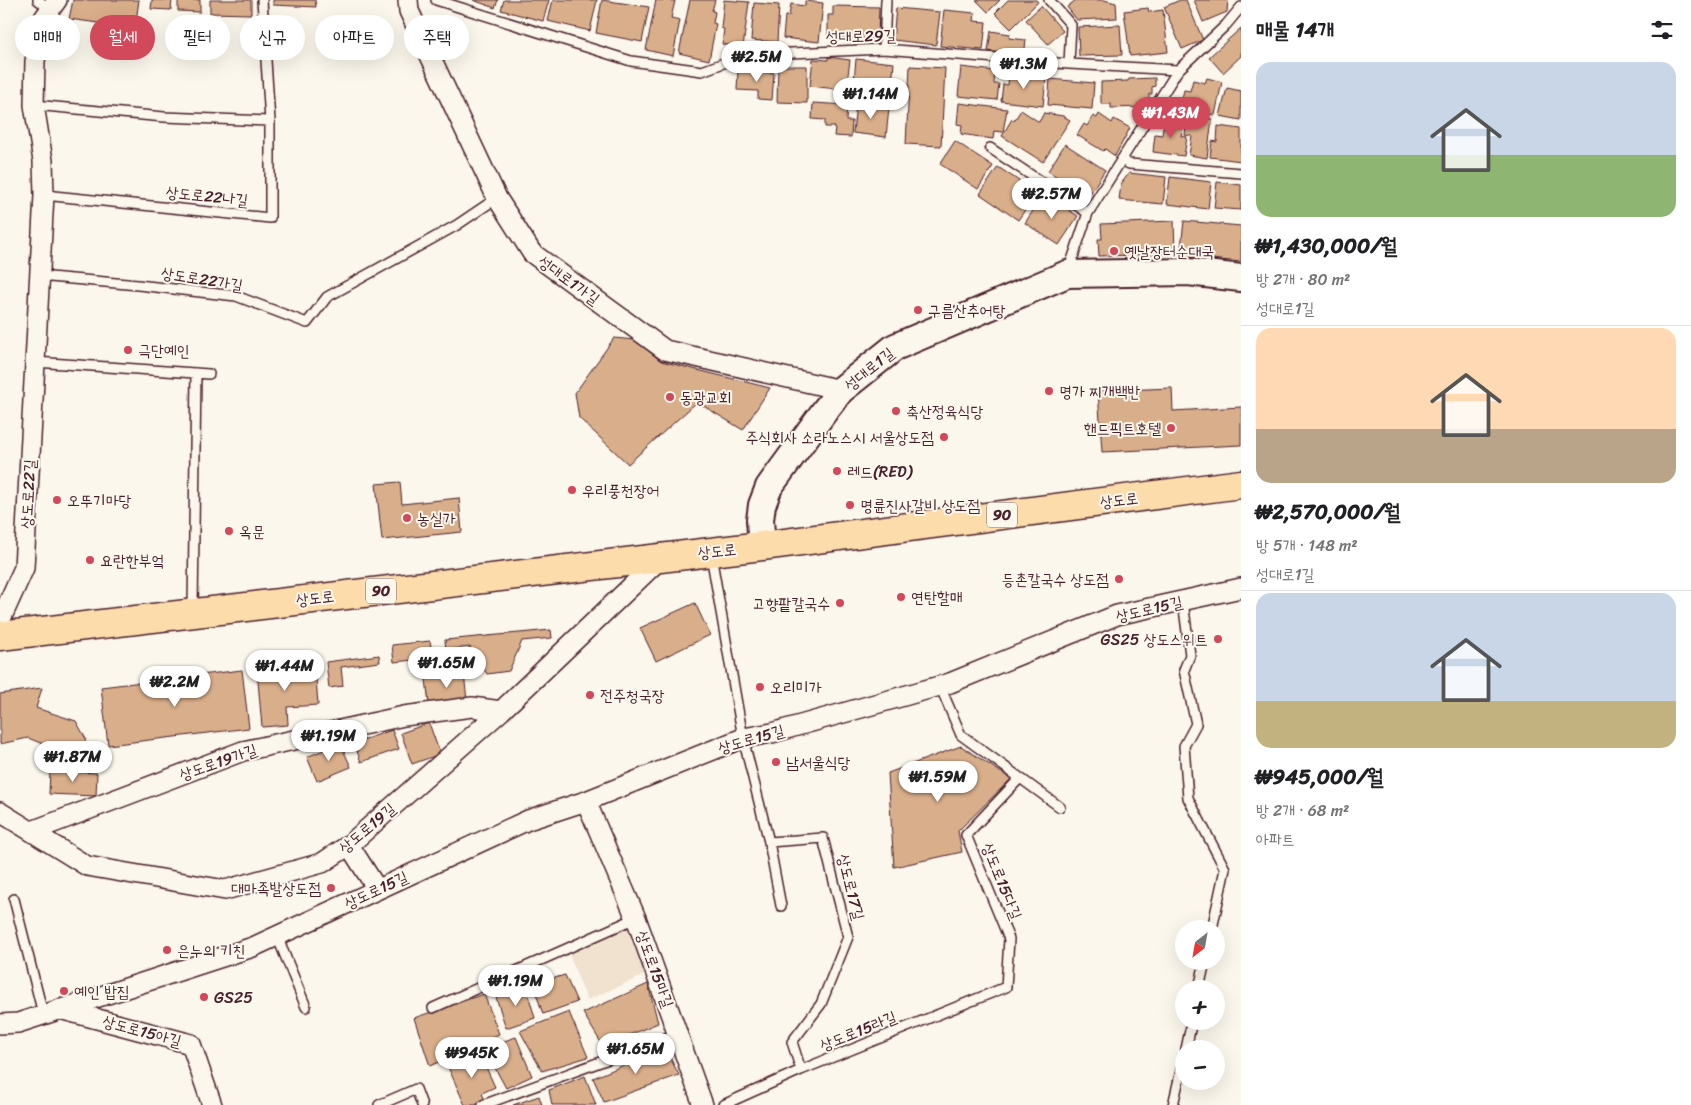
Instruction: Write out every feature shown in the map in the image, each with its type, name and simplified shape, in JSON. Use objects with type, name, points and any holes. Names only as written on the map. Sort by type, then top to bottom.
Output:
[{"type":"main road","name":"상도로","points":[[0,636],[762,546],[1241,484]]},
{"type":"street","name":"성대로1가길","points":[[408,0],[409,11],[497,198],[532,253],[665,350],[841,390]]},
{"type":"street","name":"상도로22길","points":[[0,621],[24,568],[44,195],[43,160],[34,105],[35,61],[48,3]]},
{"type":"street","name":"성대로1길","points":[[762,546],[760,520],[762,505],[769,487],[841,390],[896,347],[1067,274],[1188,272],[1241,278]]},
{"type":"street","name":"상도로19길","points":[[0,812],[87,866],[225,890],[322,863],[349,845],[500,711],[662,557]]},
{"type":"street","name":"상도로15길","points":[[0,1024],[18,1022],[51,1012],[253,946],[528,820],[586,801],[743,738],[772,733],[950,683],[1117,615],[1241,588]]},
{"type":"street","name":"상도로19가길","points":[[32,831],[243,751],[404,716],[472,707],[500,711]]},
{"type":"street","name":"상도로15마길","points":[[586,801],[636,918],[704,1105]]},
{"type":"street","points":[[349,845],[377,889]]},
{"type":"street","name":"상도로15아길","points":[[51,1012],[192,1044],[212,1105]]},
{"type":"lane","name":"상도로22나길","points":[[44,195],[270,218],[270,121],[262,0]]},
{"type":"lane","name":"성대로29길","points":[[436,0],[631,61],[702,71],[744,54],[884,49],[1069,64],[1178,70]]},
{"type":"lane","points":[[884,49],[886,0]]},
{"type":"lane","points":[[1049,0],[1071,25],[1069,64]]},
{"type":"lane","points":[[1067,274],[1088,213],[1178,70],[1226,25],[1241,7]]},
{"type":"lane","points":[[34,105],[164,117],[270,121]]},
{"type":"lane","points":[[990,148],[1088,213]]},
{"type":"lane","points":[[1121,160],[1129,164],[1241,173]]},
{"type":"lane","name":"상도로22가길","points":[[39,276],[236,296],[307,323],[327,298],[457,225],[497,198]]},
{"type":"lane","points":[[35,362],[209,374]]},
{"type":"lane","points":[[193,613],[196,373]]},
{"type":"lane","points":[[710,551],[743,738],[769,842],[781,906]]},
{"type":"lane","points":[[1183,601],[1190,655],[1184,670],[1196,724],[1184,746],[1188,798],[1225,869],[1214,920]]},
{"type":"lane","points":[[940,686],[961,734],[1060,808]]},
{"type":"lane","name":"상도로15다길","points":[[1006,987],[1009,939],[966,835],[1020,778]]},
{"type":"lane","name":"상도로17길","points":[[769,842],[823,838],[848,937],[821,1004],[792,1042],[801,1070]]},
{"type":"lane","points":[[14,899],[51,1012]]},
{"type":"lane","name":"상도로15마길","points":[[433,1008],[636,918]]},
{"type":"lane","points":[[277,936],[306,1007]]},
{"type":"lane","name":"상도로15라길","points":[[723,1105],[801,1070],[1006,987]]},
{"type":"lane","points":[[483,1105],[679,1033]]},
{"type":"lane","points":[[379,1105],[416,1089],[422,1105]]},
{"type":"lane","points":[[1173,1105],[1176,1090]]},
{"type":"shaded area","points":[[627,923],[645,975],[587,1000],[567,949]]},
{"type":"building","points":[[73,0],[139,0],[137,15],[90,15],[90,22],[80,20],[80,15],[70,15]]},
{"type":"building","points":[[152,0],[172,0],[171,10],[151,9]]},
{"type":"building","points":[[178,0],[200,0],[200,12],[178,11]]},
{"type":"building","points":[[210,0],[251,0],[251,14],[210,13]]},
{"type":"building","points":[[273,0],[315,0],[316,7],[273,5]]},
{"type":"building","points":[[473,0],[498,0],[495,8]]},
{"type":"building","points":[[504,0],[549,0],[543,21],[501,10]]},
{"type":"building","points":[[553,0],[597,0],[590,31],[548,21]]},
{"type":"building","points":[[602,0],[649,7],[642,42],[596,33]]},
{"type":"building","points":[[656,0],[675,1],[671,18],[680,20],[673,56],[646,50]]},
{"type":"building","points":[[690,0],[715,0],[712,11],[715,12],[713,23],[716,24],[709,60],[679,53]]},
{"type":"building","points":[[724,0],[749,2],[743,47],[722,44],[724,29],[721,28]]},
{"type":"building","points":[[976,0],[1000,0],[988,12]]},
{"type":"building","points":[[1008,0],[1036,0],[1038,2],[1011,29],[995,13]]},
{"type":"building","points":[[1076,0],[1104,0],[1116,3],[1117,18],[1077,20],[1067,7]]},
{"type":"building","points":[[1180,0],[1186,0],[1203,40],[1182,49],[1164,7]]},
{"type":"building","points":[[1194,0],[1228,0],[1227,12],[1203,22]]},
{"type":"building","points":[[805,1],[823,3],[819,42],[783,38],[785,16],[789,16],[791,4],[805,6]]},
{"type":"building","points":[[754,3],[779,5],[777,42],[751,40]]},
{"type":"building","points":[[833,6],[879,7],[878,39],[828,38],[828,15],[833,15]]},
{"type":"building","points":[[1041,6],[1063,31],[1048,44],[1026,20]]},
{"type":"building","points":[[896,8],[940,12],[936,45],[893,40]]},
{"type":"building","points":[[1148,8],[1149,12],[1163,10],[1168,52],[1130,56],[1124,11]]},
{"type":"building","points":[[944,10],[975,13],[974,21],[986,22],[983,50],[940,46]]},
{"type":"building","points":[[1120,25],[1122,55],[1079,56],[1078,27]]},
{"type":"building","points":[[1241,28],[1241,56],[1223,73],[1209,57]]},
{"type":"building","points":[[991,31],[1010,34],[1009,38],[1026,40],[1024,56],[988,51]]},
{"type":"building","points":[[828,57],[850,60],[846,90],[810,86],[813,59],[828,60]]},
{"type":"building","points":[[856,59],[894,63],[891,96],[853,92]]},
{"type":"building","points":[[778,66],[807,66],[807,103],[777,102]]},
{"type":"building","points":[[910,66],[945,68],[941,146],[906,144]]},
{"type":"building","points":[[961,67],[995,71],[994,84],[999,84],[997,100],[958,96]]},
{"type":"building","points":[[738,70],[774,73],[772,100],[758,99],[758,91],[737,90]]},
{"type":"building","points":[[1009,74],[1046,79],[1043,106],[1001,101],[1003,84],[1008,85]]},
{"type":"building","points":[[1155,78],[1155,86],[1152,87],[1152,94],[1149,94],[1149,100],[1146,101],[1146,107],[1111,108],[1111,104],[1101,104],[1101,82]]},
{"type":"building","points":[[1207,78],[1222,82],[1215,115],[1180,107],[1184,90],[1190,91],[1193,80],[1205,83]]},
{"type":"building","points":[[1050,79],[1094,83],[1092,109],[1048,105]]},
{"type":"building","points":[[1227,88],[1241,91],[1241,120],[1220,116]]},
{"type":"building","points":[[813,103],[847,105],[846,121],[852,121],[851,137],[834,136],[835,127],[825,127],[825,120],[812,119]]},
{"type":"building","points":[[959,103],[1007,109],[1003,132],[994,131],[993,139],[961,134],[962,125],[957,124]]},
{"type":"building","points":[[856,104],[889,108],[886,137],[853,133]]},
{"type":"building","points":[[1021,110],[1039,122],[1044,113],[1063,116],[1070,120],[1043,162],[1002,136],[1012,119],[1014,121]]},
{"type":"building","points":[[1099,114],[1112,123],[1114,119],[1130,128],[1115,156],[1077,135],[1084,124],[1087,126],[1093,116],[1097,118]]},
{"type":"building","points":[[1169,116],[1184,119],[1181,136],[1187,137],[1184,156],[1153,152],[1155,134],[1162,135],[1163,127],[1167,127]]},
{"type":"building","points":[[1187,116],[1212,119],[1207,158],[1189,155],[1192,136],[1185,135]]},
{"type":"building","points":[[1218,126],[1241,129],[1241,161],[1210,157],[1212,141],[1217,142]]},
{"type":"building","points":[[955,141],[993,166],[978,189],[940,164]]},
{"type":"building","points":[[1065,144],[1105,170],[1088,197],[1048,171]]},
{"type":"building","points":[[998,167],[1037,193],[1018,220],[980,194]]},
{"type":"building","points":[[1129,173],[1166,177],[1163,204],[1119,200],[1121,184]]},
{"type":"building","points":[[1170,177],[1211,182],[1208,209],[1167,204]]},
{"type":"building","points":[[1217,182],[1241,185],[1241,210],[1214,208]]},
{"type":"building","points":[[1044,194],[1078,216],[1059,245],[1025,223]]},
{"type":"building","points":[[1174,221],[1175,254],[1099,256],[1098,239],[1102,239],[1101,224]]},
{"type":"building","points":[[1184,221],[1241,226],[1241,262],[1180,256]]},
{"type":"building","name":"동광교회","points":[[614,338],[635,340],[661,361],[770,388],[743,430],[697,402],[628,464],[579,418],[575,393]]},
{"type":"building","name":"핸드픽트호텔","points":[[1172,388],[1173,411],[1241,407],[1241,445],[1102,452],[1098,391]]},
{"type":"building","points":[[400,482],[402,504],[459,498],[462,532],[382,540],[376,484]]},
{"type":"building","points":[[695,603],[710,635],[656,661],[640,628]]},
{"type":"building","points":[[551,630],[552,638],[522,641],[509,671],[487,674],[470,647],[446,650],[445,640]]},
{"type":"building","points":[[430,641],[433,658],[394,662],[392,645]]},
{"type":"building","points":[[379,655],[380,662],[341,667],[343,686],[329,688],[326,662]]},
{"type":"building","points":[[315,665],[318,705],[287,707],[288,725],[262,727],[257,670]]},
{"type":"building","points":[[242,670],[249,728],[108,745],[101,687]]},
{"type":"building","points":[[464,674],[467,700],[429,704],[426,679]]},
{"type":"building","points":[[42,688],[36,708],[76,721],[86,739],[76,757],[28,738],[0,744],[0,694]]},
{"type":"building","points":[[429,723],[440,754],[412,764],[401,733]]},
{"type":"building","points":[[392,730],[399,749],[361,762],[354,743]]},
{"type":"building","points":[[340,743],[351,767],[317,781],[307,757]]},
{"type":"building","points":[[961,746],[1011,779],[958,831],[962,852],[894,867],[888,773]]},
{"type":"building","points":[[50,771],[97,773],[96,796],[49,794]]},
{"type":"building","points":[[565,975],[577,1002],[543,1014],[533,984]]},
{"type":"building","points":[[648,984],[658,1023],[603,1046],[583,1013]]},
{"type":"building","points":[[526,987],[535,1018],[506,1028],[496,997]]},
{"type":"building","points":[[484,994],[499,1034],[430,1066],[414,1018]]},
{"type":"building","points":[[569,1012],[588,1057],[542,1071],[520,1031]]},
{"type":"building","points":[[516,1037],[532,1076],[506,1088],[484,1048]]},
{"type":"building","points":[[665,1048],[679,1075],[604,1102],[593,1078]]},
{"type":"building","points":[[479,1052],[495,1087],[482,1093],[485,1101],[475,1105],[465,1105],[448,1067]]},
{"type":"building","points":[[585,1076],[596,1105],[552,1105],[549,1090]]},
{"type":"building","points":[[539,1096],[542,1105],[513,1105]]},
{"type":"place","name":"옛날장터순대국","points":[[1114,251]]},
{"type":"place","name":"구름산추어탕","points":[[918,310]]},
{"type":"place","name":"극단예인","points":[[128,350]]},
{"type":"place","name":"명가 찌개백반","points":[[1049,391]]},
{"type":"place","name":"동광교회","points":[[670,397]]},
{"type":"place","name":"축산정육식당","points":[[896,411]]},
{"type":"place","name":"핸드픽트호텔","points":[[1171,428]]},
{"type":"place","name":"주식회사 소라노스시 서울상도점","points":[[944,437]]},
{"type":"place","name":"레드(RED)","points":[[837,471]]},
{"type":"place","name":"우리풍천장어","points":[[572,490]]},
{"type":"place","name":"오뚜기마당","points":[[57,500]]},
{"type":"place","name":"명륜진사갈비 상도점","points":[[850,505]]},
{"type":"place","name":"농실가","points":[[407,518]]},
{"type":"place","name":"옥문","points":[[229,531]]},
{"type":"place","name":"요란한부엌","points":[[90,560]]},
{"type":"place","name":"등촌칼국수 상도점","points":[[1119,579]]},
{"type":"place","name":"연탄할매","points":[[901,597]]},
{"type":"place","name":"고향팥칼국수","points":[[840,603]]},
{"type":"place","name":"GS25 상도스위트","points":[[1218,639]]},
{"type":"place","name":"오리미가","points":[[760,687]]},
{"type":"place","name":"전주청국장","points":[[590,695]]},
{"type":"place","name":"남서울식당","points":[[776,762]]},
{"type":"place","name":"대마족발상도점","points":[[331,888]]},
{"type":"place","name":"은누의 키친","points":[[167,950]]},
{"type":"place","name":"예인 밥집","points":[[64,991]]},
{"type":"place","name":"GS25","points":[[204,997]]}]
